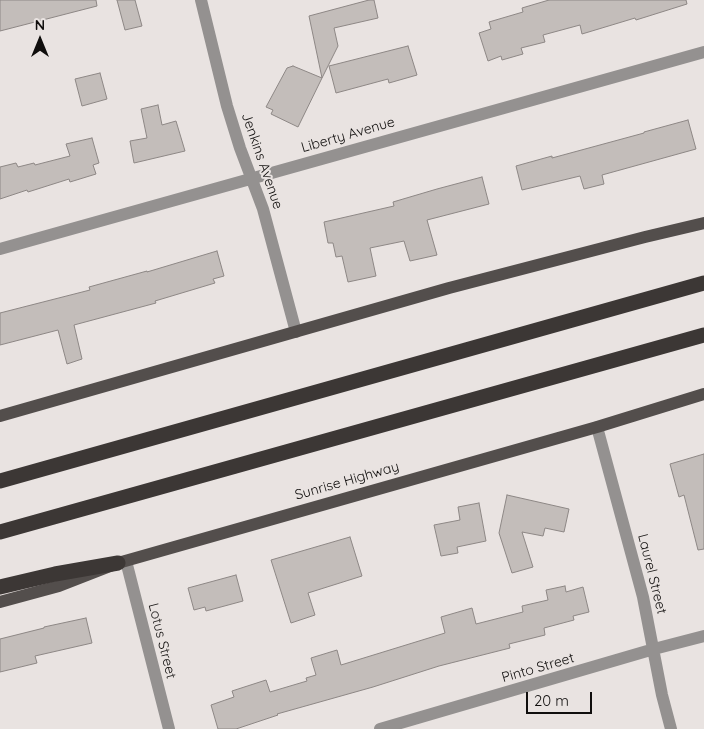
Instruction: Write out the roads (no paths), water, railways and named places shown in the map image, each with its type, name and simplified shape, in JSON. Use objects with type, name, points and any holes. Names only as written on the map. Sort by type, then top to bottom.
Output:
[{"type":"highway","points":[[0,481],[704,283]]},
{"type":"highway","points":[[0,532],[704,335]]},
{"type":"highway","points":[[0,587],[55,574],[122,562]]},
{"type":"main road","points":[[0,416],[458,286],[704,223]]},
{"type":"main road","name":"Sunrise Highway","points":[[0,602],[59,586],[122,562],[598,427],[704,394]]},
{"type":"street","name":"Jenkins Avenue","points":[[201,0],[227,106],[240,148],[263,209],[296,332]]},
{"type":"street","name":"Liberty Avenue","points":[[0,249],[704,52]]},
{"type":"street","name":"Laurel Street","points":[[598,427],[644,597],[662,696],[671,729]]},
{"type":"street","name":"Lotus Street","points":[[122,562],[169,729]]},
{"type":"street","name":"Pinto Street","points":[[380,729],[421,723],[654,649],[704,636]]}]
